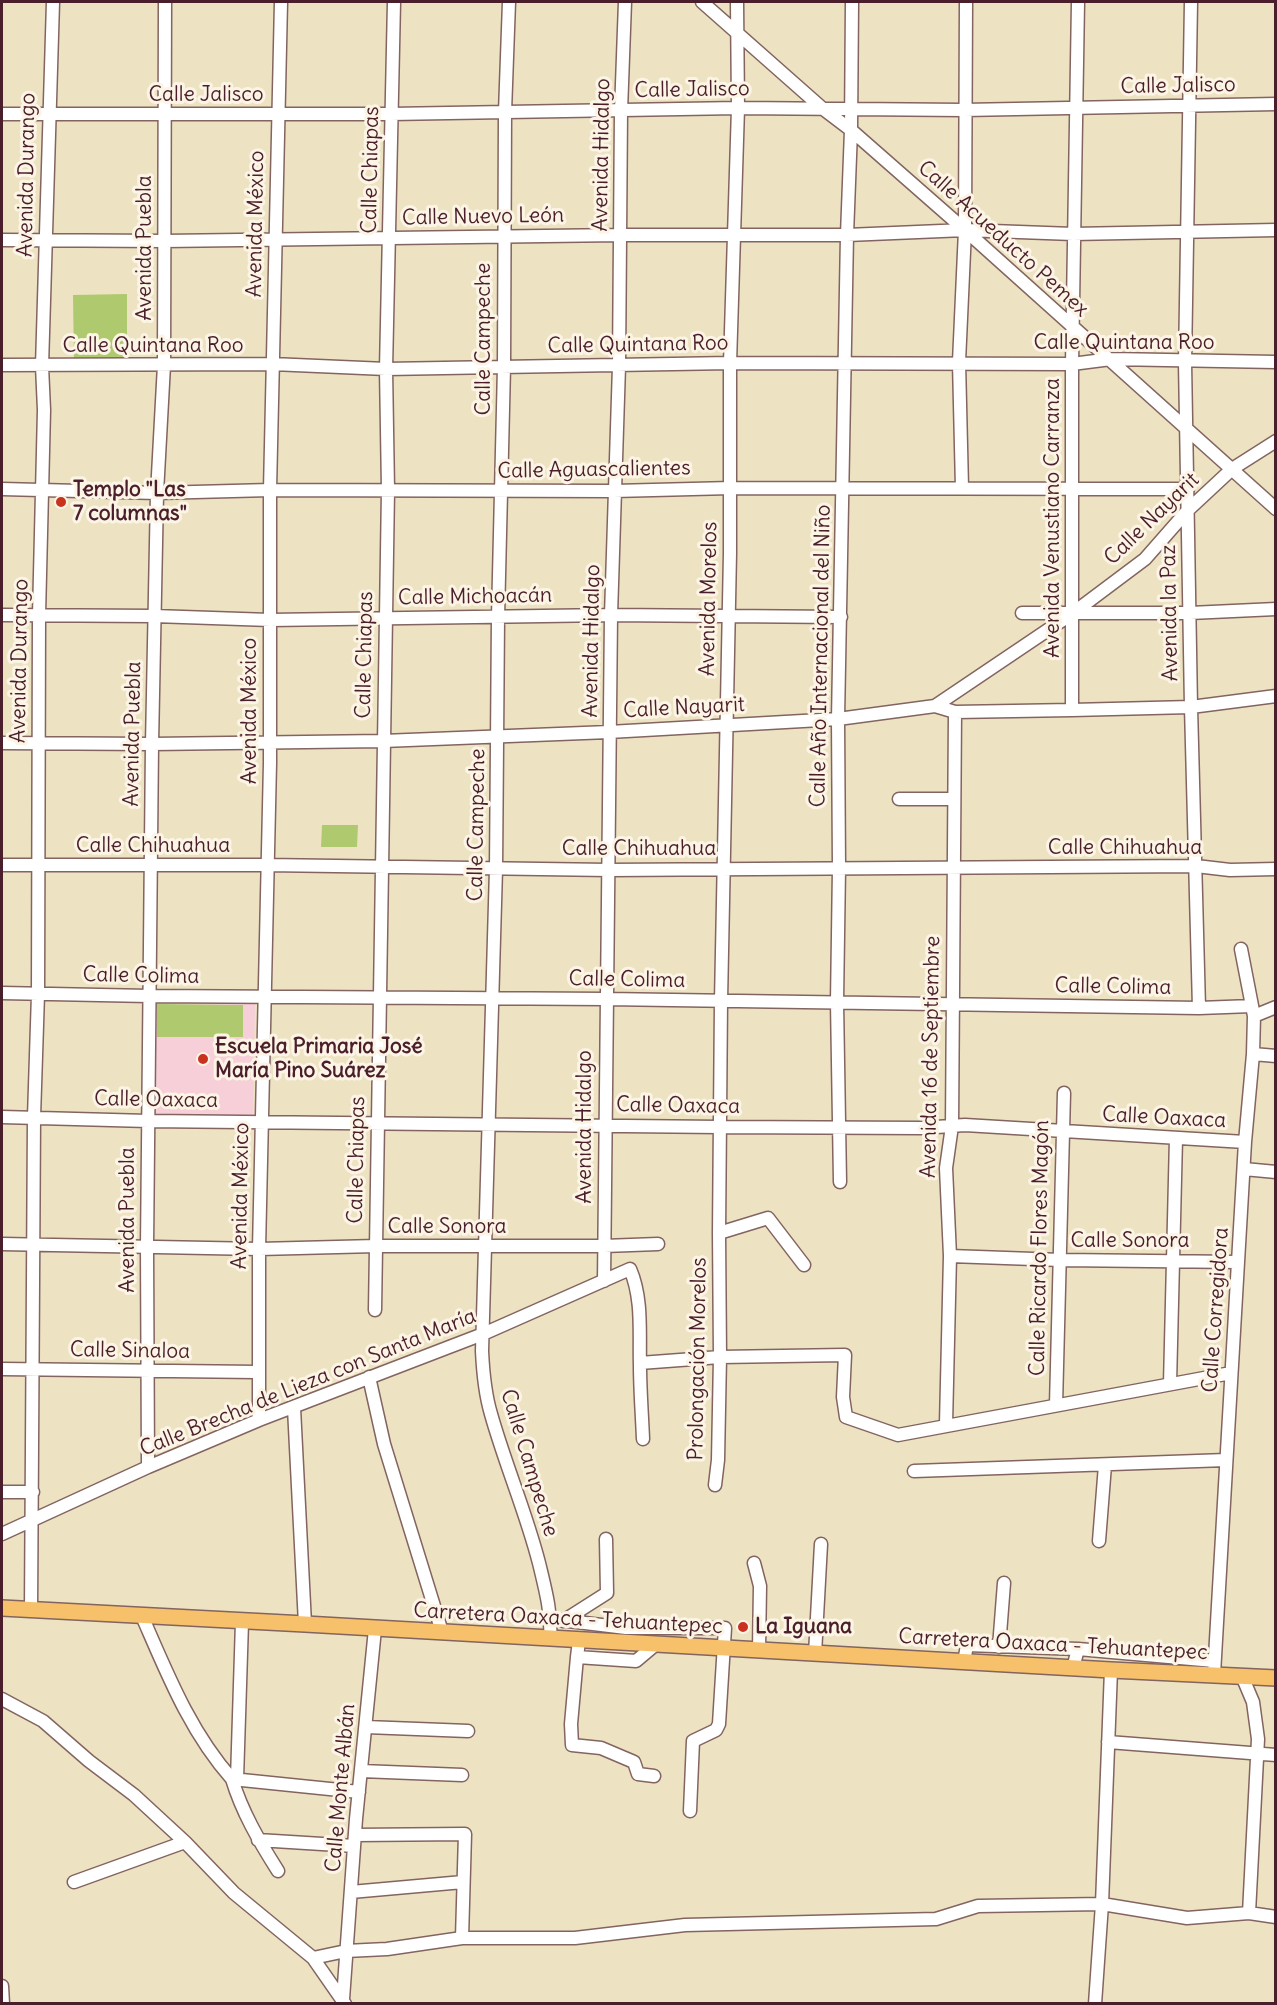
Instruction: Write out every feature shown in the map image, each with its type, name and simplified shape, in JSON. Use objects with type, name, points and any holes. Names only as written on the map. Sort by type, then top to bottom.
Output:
[{"type":"main road","name":"Carretera Oaxaca - Tehuantepec","points":[[2,1608],[1111,1670],[1214,1668],[1242,1676],[1275,1678]]},
{"type":"street","name":"Avenida Durango","points":[[31,1610],[34,1117],[38,994],[39,615],[44,410],[42,366],[53,2]]},
{"type":"street","name":"Avenida Puebla","points":[[148,1467],[149,996],[154,616],[157,493],[164,365],[165,2]]},
{"type":"street","name":"Avenida México","points":[[259,1420],[257,1372],[269,742],[270,490],[281,2]]},
{"type":"street","name":"Calle Chiapas","points":[[375,1310],[388,490],[386,369],[394,2]]},
{"type":"street","name":"Calle Campeche","points":[[509,2],[505,112],[503,491],[498,617],[496,869],[482,1351],[484,1381],[490,1413],[557,1620],[550,1639]]},
{"type":"street","name":"Avenida Hidalgo","points":[[604,1281],[609,732],[619,366],[621,111],[625,2]]},
{"type":"street","name":"Calle Acueducto Pemex","points":[[702,2],[965,230],[1072,328],[1111,359],[1275,509]]},
{"type":"street","name":"Avenida Morelos","points":[[719,1233],[725,726],[731,488],[730,363],[738,108],[737,2]]},
{"type":"street","name":"Calle Año Internacional del Niño","points":[[840,1182],[837,1002],[838,719],[852,2]]},
{"type":"street","points":[[962,488],[959,362],[965,230],[966,2]]},
{"type":"street","name":"Avenida Venustiano Carranza","points":[[1072,710],[1072,328],[1078,2]]},
{"type":"street","name":"Avenida la Paz","points":[[1191,2],[1185,362],[1199,1008]]},
{"type":"street","name":"Calle Jalisco","points":[[2,114],[391,114],[738,108],[964,110],[1076,106],[1275,104]]},
{"type":"street","points":[[965,230],[1073,234],[1275,230]]},
{"type":"street","name":"Calle Nuevo León","points":[[2,240],[164,241],[504,236],[847,235],[965,230]]},
{"type":"street","name":"Calle Quintana Roo","points":[[2,365],[272,364],[386,369],[730,363],[1072,364],[1111,359],[1275,362]]},
{"type":"street","name":"Calle Nayarit","points":[[2,743],[383,741],[609,732],[838,719],[935,706],[1073,613],[1145,559],[1188,510],[1232,469],[1275,441]]},
{"type":"street","name":"Calle Aguascalientes","points":[[2,489],[157,493],[270,490],[614,491],[731,488],[1188,489]]},
{"type":"street","points":[[1022,613],[1190,613],[1275,609]]},
{"type":"street","name":"Calle Michoacán","points":[[2,615],[154,616],[270,620],[611,615],[841,617]]},
{"type":"street","points":[[935,706],[955,712],[1072,710],[1225,704],[1275,696]]},
{"type":"street","name":"Avenida 16 de Septiembre","points":[[946,1424],[950,1256],[946,1168],[952,1126],[955,712]]},
{"type":"street","points":[[899,799],[954,799]]},
{"type":"street","name":"Calle Chihuahua","points":[[2,865],[267,865],[609,870],[1196,866],[1230,870],[1275,869]]},
{"type":"street","name":"Calle Corregidora","points":[[1214,1668],[1245,1142],[1253,1054],[1253,1011],[1241,949]]},
{"type":"street","name":"Calle Colima","points":[[2,993],[837,1002],[1199,1008],[1253,1011]]},
{"type":"street","points":[[1253,1011],[1275,1007]]},
{"type":"street","points":[[1253,1054],[1275,1056]]},
{"type":"street","name":"Calle Ricardo Flores Magón","points":[[1056,1405],[1064,1092]]},
{"type":"street","name":"Calle Oaxaca","points":[[2,1117],[148,1121],[720,1127],[965,1125],[1245,1142]]},
{"type":"street","points":[[1170,1384],[1176,1138]]},
{"type":"street","points":[[1244,1169],[1275,1172]]},
{"type":"street","points":[[719,1233],[768,1218],[804,1265]]},
{"type":"street","name":"Prolongación Morelos","points":[[715,1485],[718,1460],[720,1357],[719,1233]]},
{"type":"street","name":"Calle Sonora","points":[[2,1244],[259,1249],[658,1244]]},
{"type":"street","name":"Calle Sonora","points":[[950,1256],[1238,1262]]},
{"type":"street","name":"Calle Brecha de Lieza con Santa María","points":[[2,1534],[148,1467],[259,1420],[483,1334],[630,1269],[636,1282],[641,1324],[640,1363]]},
{"type":"street","points":[[642,1439],[640,1363],[720,1357],[845,1355],[843,1397],[846,1417],[898,1435],[946,1424],[1231,1373]]},
{"type":"street","name":"Calle Sinaloa","points":[[2,1369],[257,1372]]},
{"type":"street","points":[[369,1377],[384,1444],[442,1632]]},
{"type":"street","points":[[294,1408],[305,1624]]},
{"type":"street","points":[[914,1471],[1226,1460]]},
{"type":"street","points":[[1099,1540],[1105,1465]]},
{"type":"street","points":[[2,1492],[33,1492]]},
{"type":"street","points":[[557,1620],[607,1593],[606,1539]]},
{"type":"street","points":[[815,1654],[821,1544]]},
{"type":"street","points":[[754,1563],[760,1586],[759,1650]]},
{"type":"street","points":[[999,1647],[1004,1583]]},
{"type":"street","points":[[142,1616],[171,1684],[204,1744],[235,1779],[359,1792]]},
{"type":"street","points":[[557,1620],[626,1628],[725,1628],[719,1724],[716,1730],[693,1741],[690,1811]]},
{"type":"street","points":[[242,1622],[235,1779],[238,1799],[258,1840],[278,1871]]},
{"type":"street","name":"Calle Monte Albán","points":[[344,2001],[359,1792],[375,1629]]},
{"type":"street","points":[[579,1641],[571,1724],[572,1745],[601,1748],[634,1762],[638,1774],[654,1776]]},
{"type":"street","points":[[577,1657],[636,1661],[656,1645]]},
{"type":"street","points":[[964,1662],[967,1645],[1078,1649],[1214,1668]]},
{"type":"street","points":[[1021,1665],[1026,1648]]},
{"type":"street","points":[[1073,1668],[1078,1649]]},
{"type":"street","points":[[1095,2004],[1102,1904],[1111,1670]]},
{"type":"street","points":[[1242,1676],[1253,1702],[1258,1739],[1249,1913]]},
{"type":"street","points":[[2,1699],[43,1721],[89,1761],[134,1795],[185,1842],[234,1893],[313,1958],[344,2001]]},
{"type":"street","points":[[366,1727],[468,1731]]},
{"type":"street","points":[[1108,1742],[1275,1755]]},
{"type":"street","points":[[361,1771],[462,1775]]},
{"type":"street","points":[[258,1840],[355,1840],[465,1834],[462,1938]]},
{"type":"street","points":[[74,1882],[185,1842]]},
{"type":"street","points":[[351,1892],[462,1882]]},
{"type":"street","points":[[313,1958],[346,1951],[387,1949],[462,1938],[575,1938],[686,1925],[936,1919],[978,1906],[1102,1904],[1187,1918],[1249,1913],[1275,1917]]},
{"type":"street","points":[[2,1986],[3,2004]]},
{"type":"shaded area","name":"Escuela Primaria José María Pino Suárez","points":[[255,1001],[253,1116],[150,1117],[153,1003]]},
{"type":"green space","points":[[127,294],[127,362],[74,363],[73,295]]},
{"type":"green space","points":[[322,825],[358,825],[357,847],[321,847]]},
{"type":"green space","points":[[157,1004],[243,1005],[243,1037],[157,1037]]},
{"type":"place","name":"Templo \"Las 7 columnas\"","points":[[61,502]]},
{"type":"place","name":"Escuela Primaria José María Pino Suárez","points":[[203,1059]]},
{"type":"place","name":"La Iguana","points":[[743,1627]]}]
